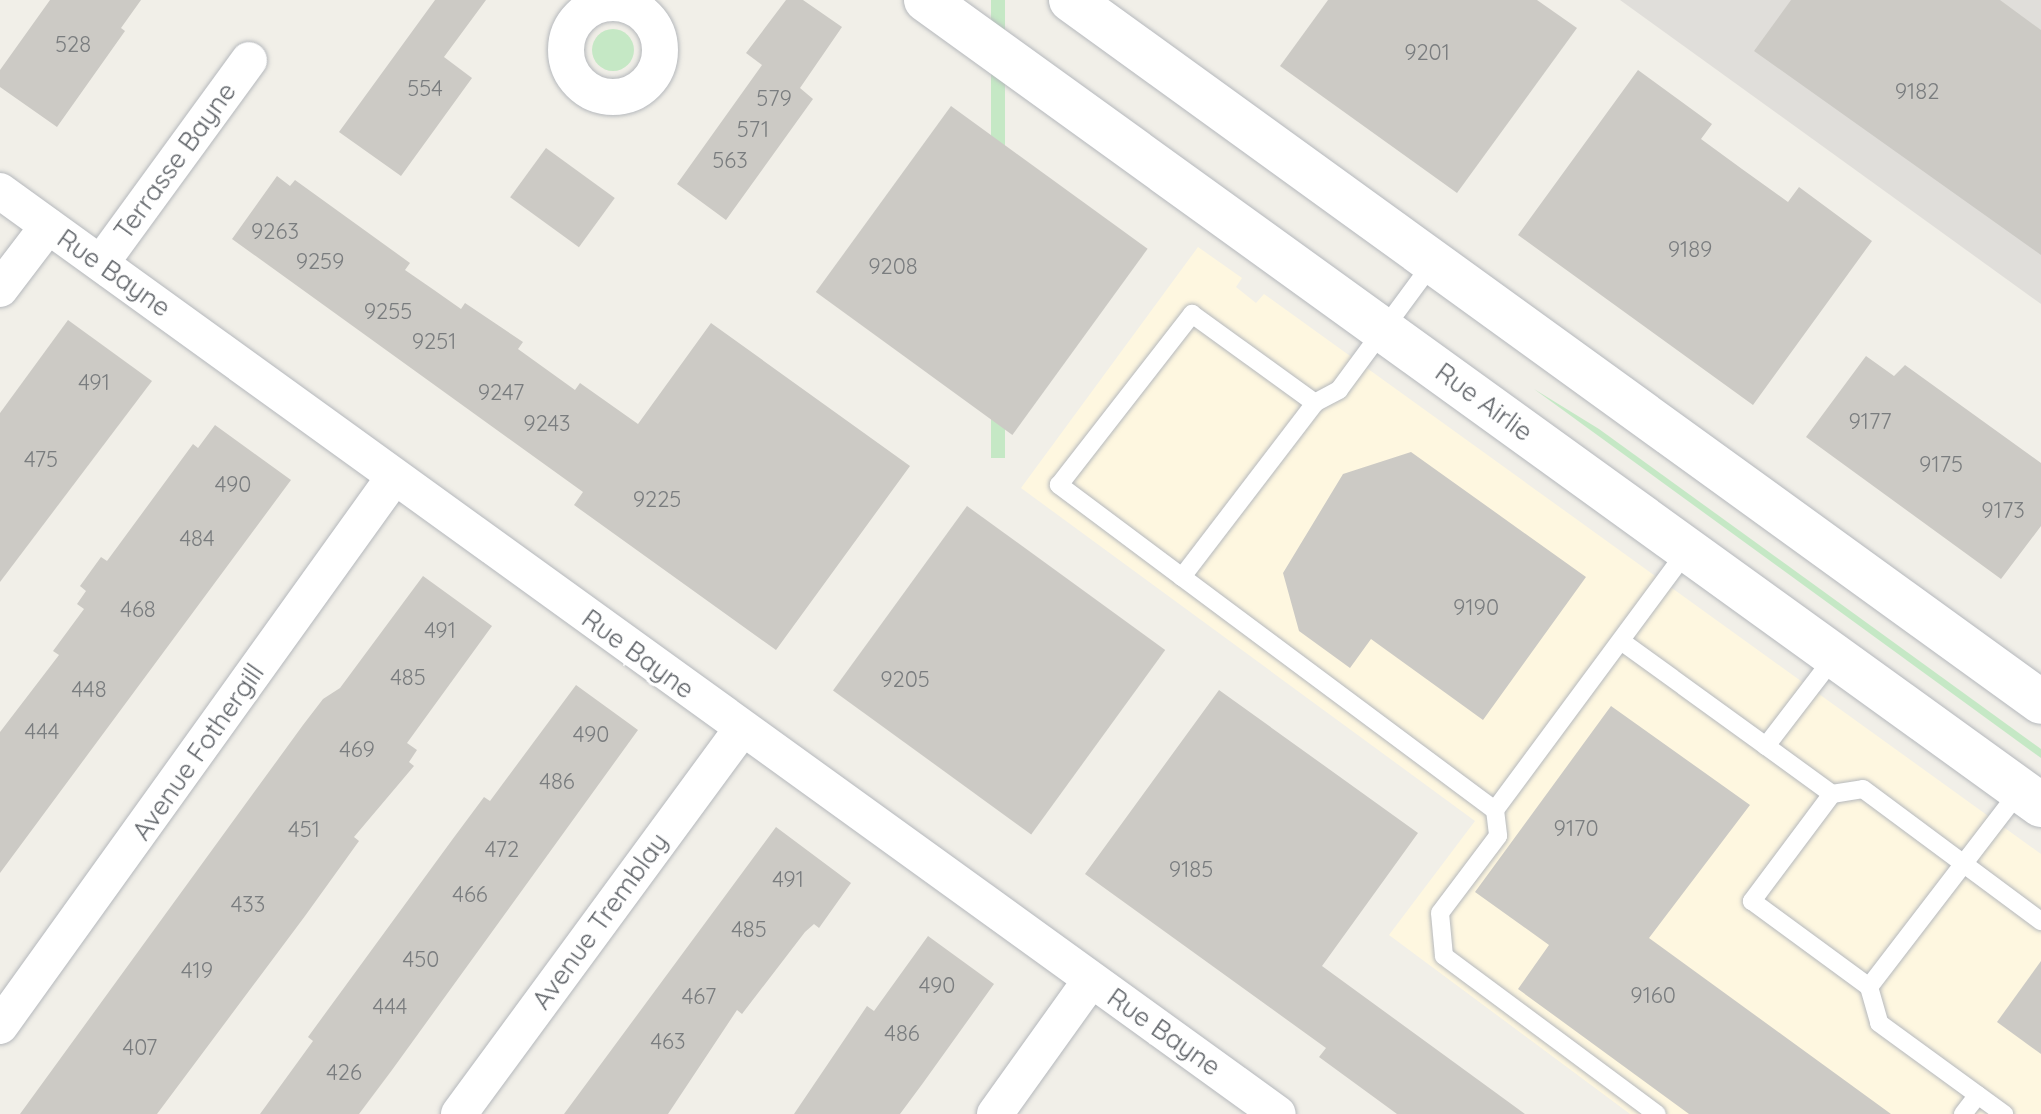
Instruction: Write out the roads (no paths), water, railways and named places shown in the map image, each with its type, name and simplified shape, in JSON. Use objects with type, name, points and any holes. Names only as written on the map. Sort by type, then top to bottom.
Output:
[{"type":"main road","name":"Rue Airlie","points":[[926,0],[2031,798]]},
{"type":"main road","points":[[1071,0],[2041,702]]},
{"type":"street","name":"Terrasse Bayne","points":[[101,263],[249,60]]},
{"type":"street","name":"Rue Bayne","points":[[0,191],[1278,1114]]},
{"type":"street","points":[[0,289],[48,226]]},
{"type":"street","name":"Avenue Fothergill","points":[[0,1026],[394,477]]},
{"type":"street","name":"Avenue Tremblay","points":[[459,1114],[742,729]]},
{"type":"street","points":[[995,1114],[1091,980]]},
{"type":"lane","points":[[1182,577],[1315,403],[1339,390],[1434,261]]},
{"type":"lane","points":[[1315,403],[1192,314],[1059,485],[1495,810]]},
{"type":"lane","points":[[1657,1114],[1444,956],[1440,913],[1498,836],[1495,810],[1688,549]]},
{"type":"lane","points":[[1621,641],[1832,794]]},
{"type":"lane","points":[[1766,746],[1835,656]]},
{"type":"lane","points":[[2004,1114],[1879,1023],[1869,987],[1752,901],[1832,794],[1863,789],[2041,921]]},
{"type":"lane","points":[[1869,987],[1963,864],[2031,798]]},
{"type":"lane","points":[[1963,1114],[1978,1095]]}]
